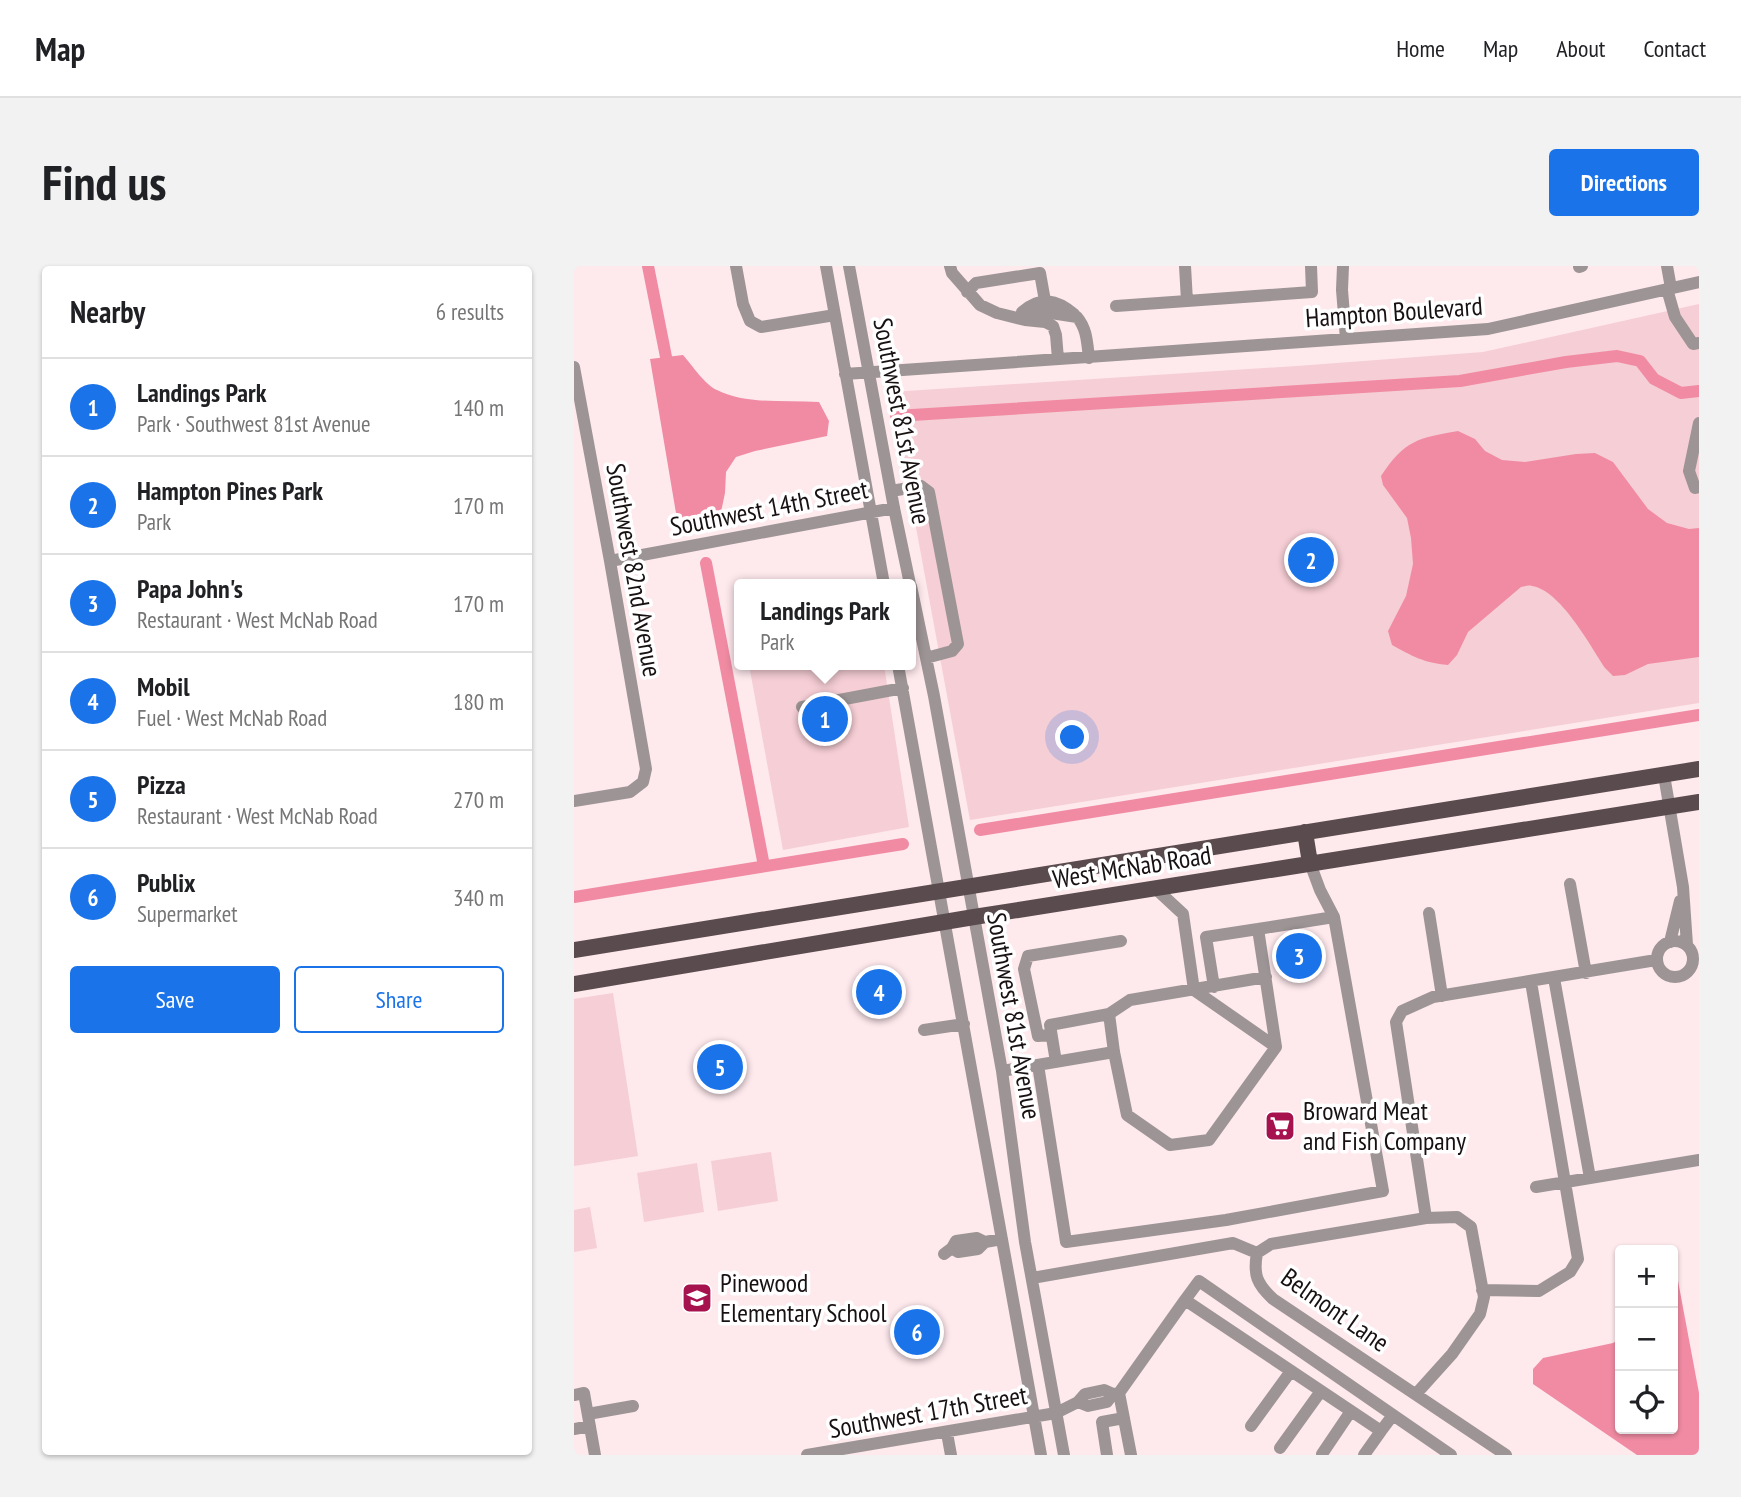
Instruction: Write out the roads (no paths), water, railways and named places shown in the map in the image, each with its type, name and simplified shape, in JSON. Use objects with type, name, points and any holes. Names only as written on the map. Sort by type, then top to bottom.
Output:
[{"type":"main road","name":"West McNab Road","points":[[574,950],[1699,769]]},
{"type":"main road","name":"West McNab Road","points":[[574,984],[974,917],[1699,802]]},
{"type":"main road","points":[[1305,832],[1310,863]]},
{"type":"street","points":[[736,266],[743,304],[750,321],[761,327],[835,315]]},
{"type":"street","name":"Southwest 81st Avenue","points":[[826,266],[883,579]]},
{"type":"street","name":"Southwest 81st Avenue","points":[[849,266],[910,579]]},
{"type":"street","points":[[950,266],[952,273],[967,292],[981,305],[997,313],[1051,313],[1077,317]]},
{"type":"street","points":[[1185,266],[1187,301]]},
{"type":"street","points":[[1116,306],[1312,292],[1311,266]]},
{"type":"street","points":[[1343,266],[1346,339]]},
{"type":"street","points":[[1667,266],[1675,317],[1693,344],[1699,343]]},
{"type":"street","points":[[967,292],[976,283],[1040,273],[1045,301]]},
{"type":"street","name":"Hampton Boulevard","points":[[845,374],[1489,329],[1699,282]]},
{"type":"street","points":[[1016,314],[1036,302],[1062,304],[1082,323],[1086,332],[1089,358]]},
{"type":"street","points":[[1016,314],[1025,320],[1045,322],[1053,326],[1058,359]]},
{"type":"street","name":"Southwest 82nd Avenue","points":[[574,367],[646,769],[643,782],[630,792],[574,801]]},
{"type":"street","points":[[1699,423],[1689,471],[1695,488],[1699,487]]},
{"type":"street","points":[[891,491],[921,486],[929,492],[958,644],[953,651],[926,658]]},
{"type":"street","name":"Southwest 14th Street","points":[[610,561],[894,508]]},
{"type":"street","name":"Southwest 81st Avenue","points":[[916,609],[1002,1071],[1025,1242],[1064,1455]]},
{"type":"street","name":"Southwest 81st Avenue","points":[[899,670],[1041,1455]]},
{"type":"street","points":[[802,707],[903,688]]},
{"type":"street","points":[[1664,775],[1684,887],[1687,945]]},
{"type":"street","points":[[1038,1065],[1066,1242],[1226,1220],[1384,1191],[1334,917],[1310,863]]},
{"type":"street","points":[[1570,884],[1586,973]]},
{"type":"street","points":[[1670,942],[1684,887]]},
{"type":"street","points":[[1155,888],[1183,914],[1194,990],[1276,1047]]},
{"type":"street","points":[[1429,913],[1442,996]]},
{"type":"street","points":[[1214,987],[1206,937],[1334,917]]},
{"type":"street","points":[[1109,1014],[1127,1115],[1170,1145],[1209,1140],[1276,1047],[1258,929]]},
{"type":"street","points":[[1051,1035],[1038,1036],[1024,968],[1028,956],[1121,941]]},
{"type":"street","points":[[1676,941],[1687,945],[1694,962],[1688,973],[1671,978],[1665,975],[1656,960],[1660,948],[1676,941]]},
{"type":"street","points":[[1426,1218],[1396,1022],[1402,1011],[1442,996],[1656,960]]},
{"type":"street","points":[[1056,1062],[1050,1025],[1109,1014],[1130,1000],[1266,977]]},
{"type":"street","points":[[1554,978],[1590,1178]]},
{"type":"street","points":[[1482,1290],[1539,1291],[1570,1272],[1578,1259],[1531,982]]},
{"type":"street","points":[[923,1030],[964,1024]]},
{"type":"street","points":[[1002,1071],[1114,1052]]},
{"type":"street","points":[[1536,1187],[1699,1160]]},
{"type":"street","name":"Belmont Lane","points":[[1416,1394],[1452,1354],[1480,1314],[1483,1297],[1471,1227],[1457,1217],[1426,1218],[1271,1244],[1257,1253],[1254,1267],[1256,1275],[1262,1288],[1273,1299],[1506,1455]]},
{"type":"street","points":[[948,1251],[978,1249],[985,1242],[1002,1239]]},
{"type":"street","points":[[1032,1278],[1233,1242],[1257,1253]]},
{"type":"street","points":[[1131,1455],[1116,1394],[1199,1281],[1451,1455]]},
{"type":"street","points":[[1185,1300],[1381,1432]]},
{"type":"street","points":[[1251,1426],[1291,1371]]},
{"type":"street","points":[[1280,1448],[1321,1391]]},
{"type":"street","points":[[574,1395],[584,1393],[596,1455]]},
{"type":"street","name":"Southwest 17th Street","points":[[807,1455],[1056,1413],[1078,1402],[1088,1405],[1107,1402],[1116,1394]]},
{"type":"street","points":[[574,1429],[589,1420],[633,1406]]},
{"type":"street","points":[[1322,1454],[1351,1411]]},
{"type":"street","points":[[1364,1455],[1393,1415]]},
{"type":"street","points":[[1107,1455],[1102,1422],[1124,1418]]},
{"type":"street","points":[[947,1433],[951,1455]]},
{"type":"waterway","points":[[648,266],[669,372]]},
{"type":"waterway","points":[[896,416],[1460,381],[1617,356],[1640,361],[1654,379],[1681,393],[1699,391]]},
{"type":"waterway","points":[[706,563],[764,866]]},
{"type":"waterway","points":[[980,830],[1699,715]]},
{"type":"waterway","points":[[574,897],[903,844]]},
{"type":"place","name":"Hampton Pines Park","points":[[1311,560]]},
{"type":"place","name":"Landings Park","points":[[825,719]]},
{"type":"place","name":"Papa John's","points":[[1299,956]]},
{"type":"place","name":"Mobil","points":[[879,992]]},
{"type":"place","name":"Pizza","points":[[720,1067]]},
{"type":"place","name":"Broward Meat and Fish Company","points":[[1280,1126]]},
{"type":"place","name":"Pinewood Elementary School","points":[[697,1298]]},
{"type":"place","name":"Publix","points":[[917,1332]]}]
